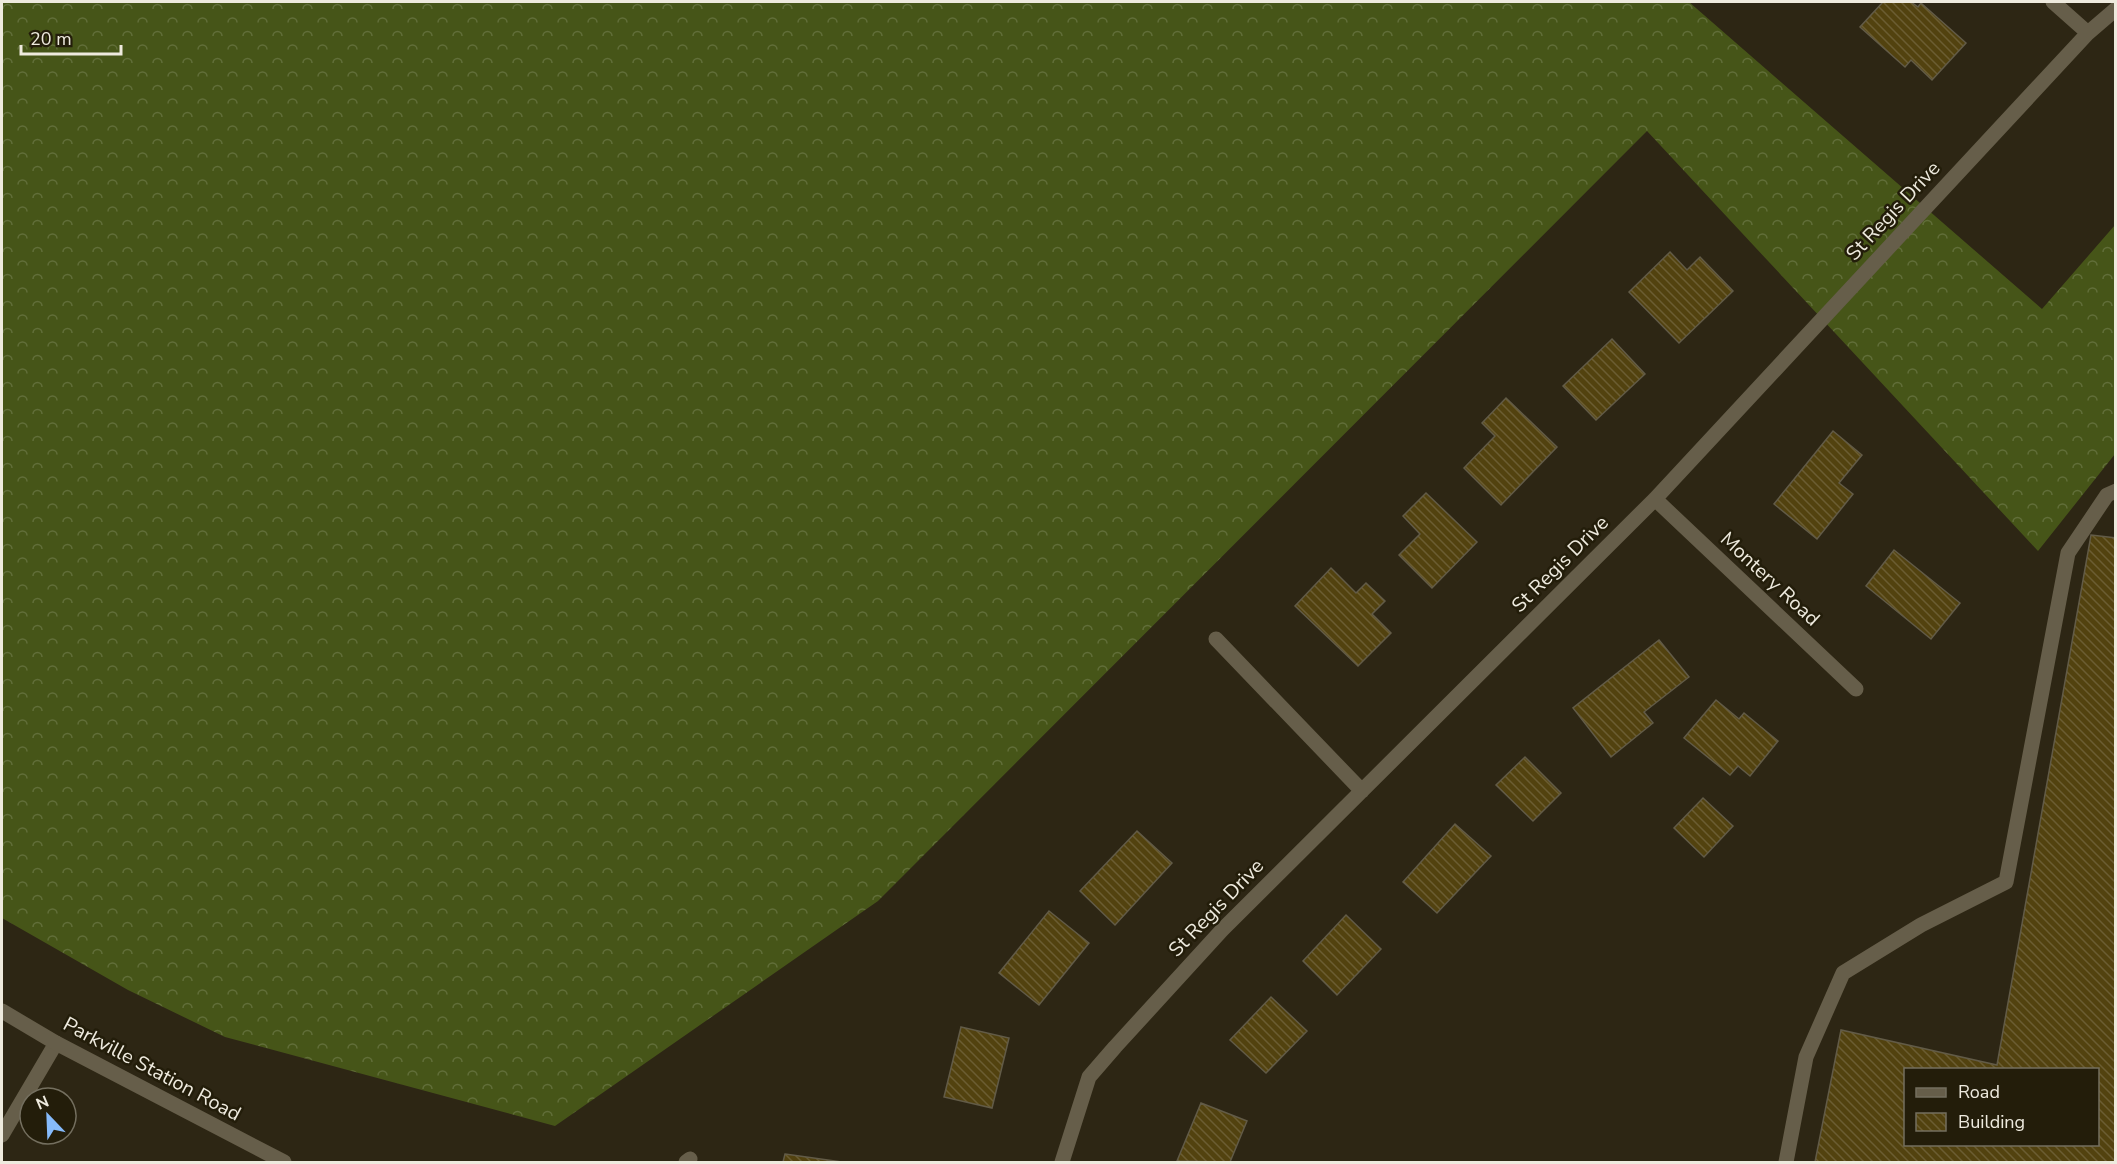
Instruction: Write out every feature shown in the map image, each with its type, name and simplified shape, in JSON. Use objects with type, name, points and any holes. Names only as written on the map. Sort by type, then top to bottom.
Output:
[{"type":"street","points":[[2053,2],[2088,33]]},
{"type":"street","name":"St Regis Drive","points":[[1062,1162],[1089,1077],[1222,930],[1655,499],[2088,33],[2115,9]]},
{"type":"street","points":[[1786,1162],[1806,1057],[1843,973],[1921,925],[2006,882],[2068,554],[2106,495],[2115,491]]},
{"type":"street","name":"Montery Road","points":[[1655,499],[1856,689]]},
{"type":"street","points":[[1216,639],[1362,790]]},
{"type":"street","name":"Parkville Station Road","points":[[2,1011],[56,1042],[284,1162]]},
{"type":"street","points":[[2,1135],[56,1042]]},
{"type":"green space","points":[[2,2],[1689,2],[2042,309],[2115,225],[2115,454],[2038,551],[1647,131],[878,901],[555,1126],[225,1037],[128,990],[2,918]]},
{"type":"building","points":[[1883,2],[1911,2],[1918,7],[1921,3],[1966,43],[1932,80],[1911,60],[1905,67],[1860,27]]},
{"type":"building","points":[[1670,252],[1687,270],[1700,257],[1733,291],[1679,343],[1629,292]]},
{"type":"building","points":[[1612,339],[1645,374],[1596,420],[1563,386]]},
{"type":"building","points":[[1506,398],[1557,447],[1501,505],[1464,468],[1495,436],[1482,423]]},
{"type":"building","points":[[1833,431],[1862,455],[1839,483],[1853,494],[1817,539],[1774,504]]},
{"type":"building","points":[[1426,493],[1477,542],[1432,588],[1399,555],[1420,534],[1403,516]]},
{"type":"building","points":[[2091,535],[2116,538],[2116,1162],[1815,1162],[1841,1030],[1997,1065]]},
{"type":"building","points":[[1894,550],[1960,603],[1931,639],[1866,586]]},
{"type":"building","points":[[1331,568],[1356,593],[1366,583],[1385,601],[1372,614],[1391,633],[1358,666],[1295,606]]},
{"type":"building","points":[[1659,640],[1689,677],[1644,712],[1653,723],[1611,757],[1573,708]]},
{"type":"building","points":[[1716,700],[1739,719],[1744,713],[1778,741],[1750,776],[1738,766],[1730,775],[1684,738]]},
{"type":"building","points":[[1525,757],[1561,793],[1533,821],[1496,785]]},
{"type":"building","points":[[1703,798],[1733,826],[1704,857],[1674,828]]},
{"type":"building","points":[[1455,824],[1491,856],[1437,913],[1403,882]]},
{"type":"building","points":[[1137,831],[1172,863],[1115,925],[1080,891]]},
{"type":"building","points":[[1049,911],[1089,943],[1039,1005],[999,973]]},
{"type":"building","points":[[1346,915],[1381,949],[1337,995],[1303,961]]},
{"type":"building","points":[[1271,997],[1307,1031],[1266,1073],[1230,1040]]},
{"type":"building","points":[[961,1027],[1009,1038],[992,1108],[944,1097]]},
{"type":"building","points":[[1201,1103],[1247,1121],[1230,1162],[1177,1161]]},
{"type":"building","points":[[785,1154],[842,1162],[783,1162]]}]
